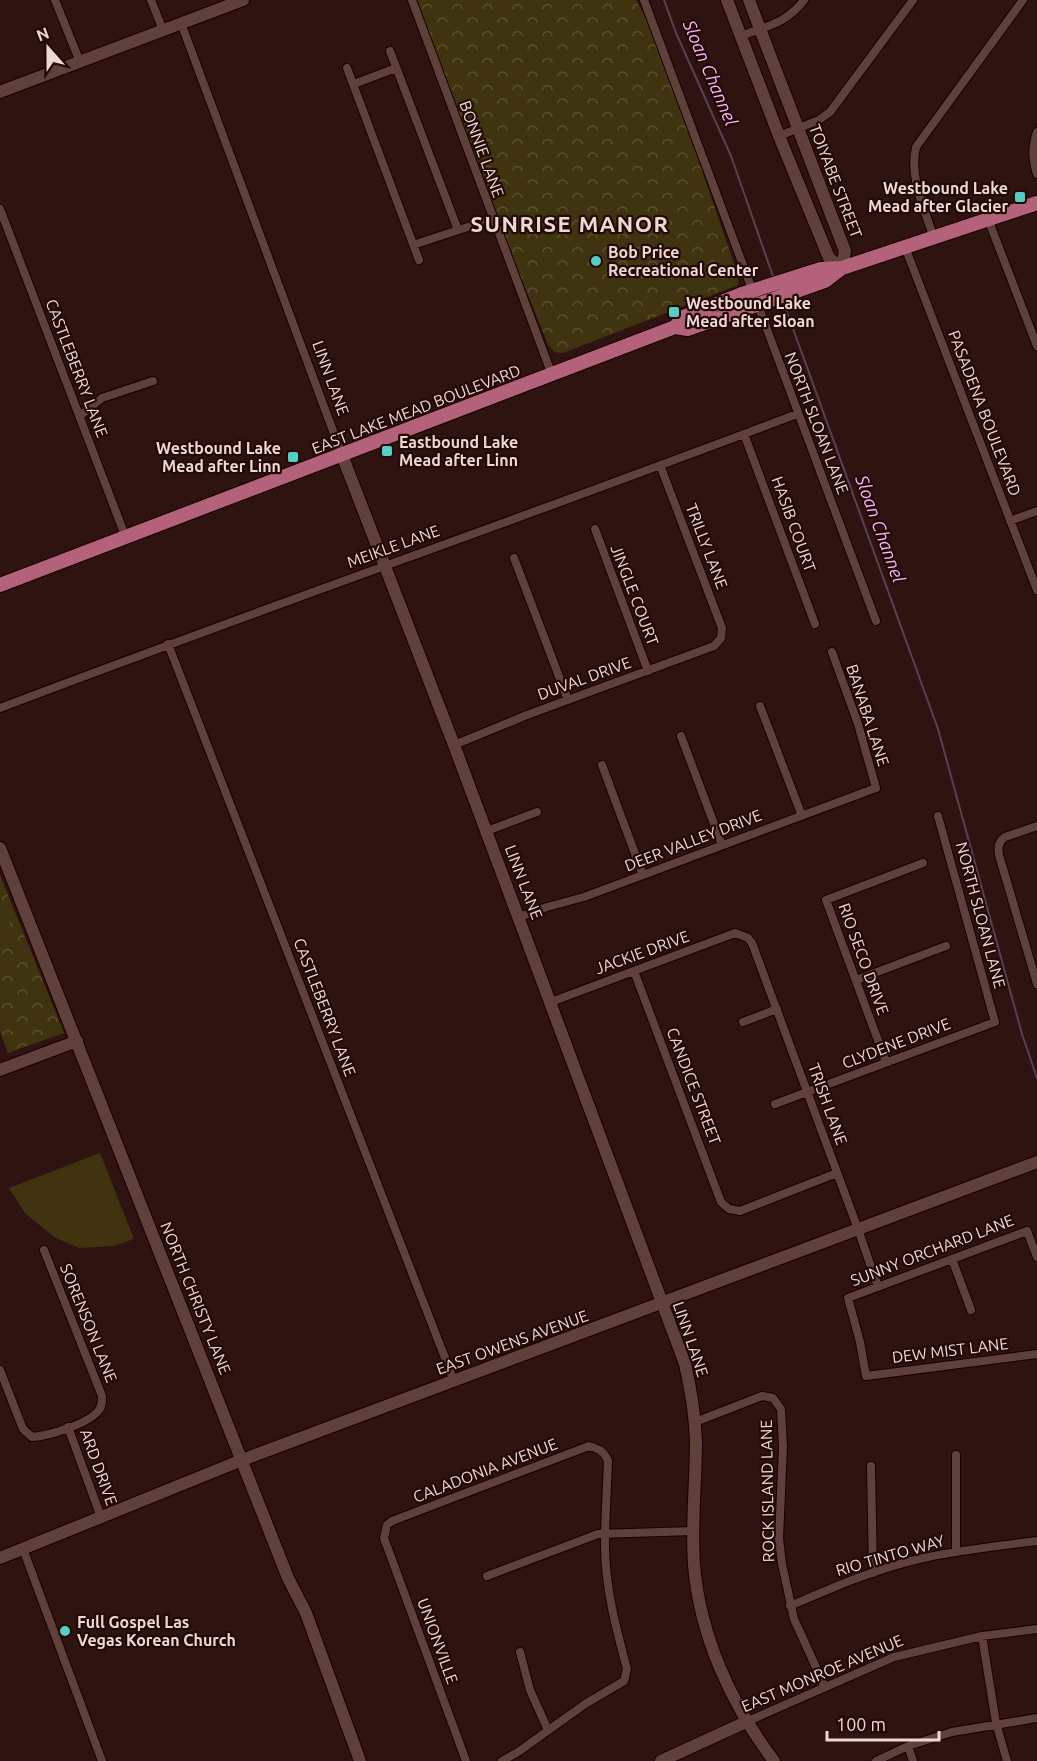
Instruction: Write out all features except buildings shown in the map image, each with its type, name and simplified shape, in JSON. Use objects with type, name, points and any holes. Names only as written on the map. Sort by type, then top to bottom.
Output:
[{"type":"main road","name":"EAST LAKE MEAD BOULEVARD","points":[[0,585],[675,327],[688,329],[760,296],[793,285],[821,269],[842,268],[1037,203]]},
{"type":"street","points":[[55,0],[80,62]]},
{"type":"street","points":[[152,0],[163,30]]},
{"type":"street","points":[[0,92],[243,0]]},
{"type":"street","name":"BONNIE LANE","points":[[412,0],[552,375]]},
{"type":"street","name":"NORTH SLOAN LANE","points":[[644,0],[760,296],[797,414],[876,621]]},
{"type":"street","name":"TOIYABE STREET","points":[[727,0],[829,258],[842,268],[845,251],[749,0]]},
{"type":"street","points":[[741,36],[786,19],[804,0]]},
{"type":"street","points":[[779,136],[830,112],[913,0]]},
{"type":"street","points":[[934,238],[913,174],[916,147],[1023,0]]},
{"type":"street","name":"LINN LANE","points":[[181,24],[384,566],[487,831],[685,1364],[695,1422],[693,1531],[694,1565],[700,1603],[716,1660],[732,1698],[774,1761]]},
{"type":"street","points":[[390,51],[458,230]]},
{"type":"street","points":[[347,68],[419,260]]},
{"type":"street","points":[[354,84],[396,68]]},
{"type":"street","points":[[1037,132],[1032,146],[1032,158],[1037,174]]},
{"type":"street","name":"CASTLEBERRY LANE","points":[[0,209],[126,538]]},
{"type":"street","points":[[413,245],[492,219]]},
{"type":"street","points":[[988,219],[1037,344]]},
{"type":"street","name":"PASADENA BOULEVARD","points":[[906,247],[1037,590]]},
{"type":"street","points":[[80,416],[102,398],[153,381]]},
{"type":"street","name":"MEIKLE LANE","points":[[0,708],[168,644],[797,414]]},
{"type":"street","name":"HASIB COURT","points":[[744,434],[815,624]]},
{"type":"street","name":"TRILLY LANE","points":[[660,465],[722,628],[721,638]]},
{"type":"street","points":[[1010,521],[1037,511]]},
{"type":"street","name":"JINGLE COURT","points":[[595,529],[648,671]]},
{"type":"street","points":[[514,558],[568,700]]},
{"type":"street","name":"DUVAL DRIVE","points":[[454,745],[714,646],[721,638]]},
{"type":"street","name":"CASTLEBERRY LANE","points":[[168,644],[454,1381]]},
{"type":"street","name":"BANABA LANE","points":[[832,652],[858,724],[876,788]]},
{"type":"street","points":[[760,706],[802,816]]},
{"type":"street","points":[[681,736],[722,845]]},
{"type":"street","points":[[602,765],[643,875]]},
{"type":"street","name":"DEER VALLEY DRIVE","points":[[519,917],[584,897],[876,788]]},
{"type":"street","points":[[487,831],[537,812]]},
{"type":"street","name":"NORTH SLOAN LANE","points":[[938,816],[995,1022]]},
{"type":"street","points":[[1037,826],[1001,840],[998,848],[1037,984]]},
{"type":"street","name":"NORTH CHRISTY LANE","points":[[0,848],[288,1578],[306,1613],[360,1761]]},
{"type":"street","name":"RIO SECO DRIVE","points":[[886,1062],[826,900],[923,863]]},
{"type":"street","name":"JACKIE DRIVE","points":[[551,1002],[735,933],[744,936]]},
{"type":"street","name":"TRISH LANE","points":[[744,936],[752,943],[878,1287]]},
{"type":"street","points":[[856,980],[946,946]]},
{"type":"street","name":"CANDICE STREET","points":[[634,971],[721,1202],[729,1209],[740,1210],[837,1173]]},
{"type":"street","points":[[743,1022],[777,1009]]},
{"type":"street","name":"CLYDENE DRIVE","points":[[775,1104],[995,1022]]},
{"type":"street","points":[[0,1070],[77,1041]]},
{"type":"street","name":"EAST OWENS AVENUE","points":[[0,1558],[242,1460],[1034,1164]]},
{"type":"street","name":"SUNNY ORCHARD LANE","points":[[866,1376],[848,1298],[1027,1231],[1037,1257]]},
{"type":"street","name":"SORENSON LANE","points":[[44,1250],[102,1396],[101,1408],[93,1417],[68,1427]]},
{"type":"street","points":[[952,1259],[971,1310]]},
{"type":"street","name":"DEW MIST LANE","points":[[866,1376],[1037,1354]]},
{"type":"street","points":[[0,1371],[23,1429],[32,1437],[45,1436],[68,1427]]},
{"type":"street","name":"ROCK ISLAND LANE","points":[[695,1422],[762,1396],[773,1398],[781,1409],[783,1447],[779,1539],[782,1564],[794,1619],[825,1686]]},
{"type":"street","name":"ARD DRIVE","points":[[68,1427],[101,1517]]},
{"type":"street","name":"CALADONIA AVENUE","points":[[385,1530],[392,1521],[589,1446],[599,1449],[608,1461],[606,1533]]},
{"type":"street","points":[[956,1455],[956,1552]]},
{"type":"street","points":[[870,1466],[873,1573]]},
{"type":"street","name":"UNIONVILLE","points":[[385,1530],[384,1538],[466,1761]]},
{"type":"street","points":[[487,1576],[606,1533],[693,1531]]},
{"type":"street","points":[[502,1761],[585,1704],[624,1681],[627,1669],[609,1592],[606,1533]]},
{"type":"street","name":"RIO TINTO WAY","points":[[790,1606],[838,1585],[917,1559],[1037,1541]]},
{"type":"street","points":[[23,1549],[102,1761]]},
{"type":"street","name":"EAST MONROE AVENUE","points":[[661,1761],[894,1657],[982,1636],[1037,1629]]},
{"type":"street","points":[[982,1636],[996,1723],[1006,1761]]},
{"type":"street","points":[[520,1652],[530,1690],[548,1730]]},
{"type":"street","points":[[876,1761],[908,1746],[952,1732],[1037,1718]]},
{"type":"street","points":[[908,1746],[913,1761]]},
{"type":"green space","points":[[412,0],[636,0],[656,37],[738,275],[738,285],[563,353],[554,352],[548,344],[442,84]]},
{"type":"green space","points":[[0,875],[64,1033],[8,1053],[0,1031]]},
{"type":"green space","points":[[0,900],[10,924],[6,931],[0,933]]},
{"type":"green space","points":[[100,1153],[134,1239],[114,1246],[79,1248],[54,1237],[25,1213],[9,1188]]},
{"type":"waterway","name":"Sloan Channel","points":[[664,0],[676,33],[731,156],[774,279]]},
{"type":"waterway","name":"Sloan Channel","points":[[783,301],[938,729],[1022,1034],[1037,1078]]},
{"type":"place","name":"Westbound Lake Mead after Glacier","points":[[1020,197]]},
{"type":"place","name":"Bob Price Recreational Center","points":[[596,261]]},
{"type":"place","name":"Westbound Lake Mead after Sloan","points":[[674,312]]},
{"type":"place","name":"Eastbound Lake Mead after Linn","points":[[387,451]]},
{"type":"place","name":"Westbound Lake Mead after Linn","points":[[293,457]]},
{"type":"place","name":"Full Gospel Las Vegas Korean Church","points":[[65,1631]]},
{"type":"district","name":"SUNRISE MANOR","points":[[570,224]]}]
